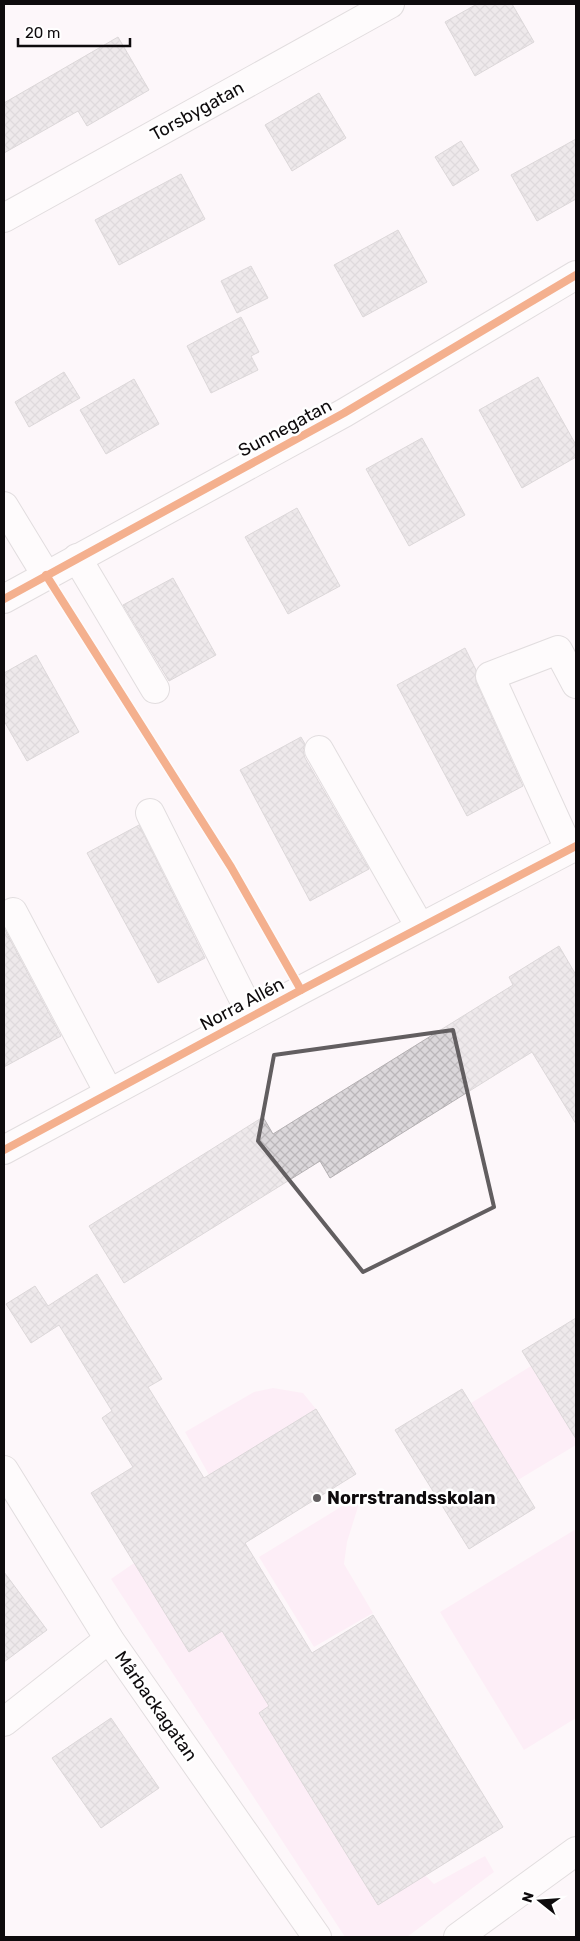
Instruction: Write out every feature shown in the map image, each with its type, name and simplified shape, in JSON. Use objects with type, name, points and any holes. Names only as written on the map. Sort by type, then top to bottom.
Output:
[{"type":"street","name":"Torsbygatan","points":[[4,218],[390,4]]},
{"type":"street","name":"Sunnegatan","points":[[4,599],[344,413],[576,275]]},
{"type":"street","points":[[4,506],[46,575]]},
{"type":"street","points":[[77,558],[154,689]]},
{"type":"street","points":[[573,847],[490,676],[558,650],[576,684]]},
{"type":"street","points":[[319,750],[420,927]]},
{"type":"street","points":[[150,813],[252,1016]]},
{"type":"street","name":"Norra Allén","points":[[4,1150],[252,1016],[573,847]]},
{"type":"street","points":[[12,912],[109,1093]]},
{"type":"street","name":"Mårbackagatan","points":[[4,1470],[109,1639],[317,1937]]},
{"type":"street","points":[[4,1722],[109,1639]]},
{"type":"street","points":[[458,1937],[576,1851]]},
{"type":"highlighted area","points":[[453,1030],[494,1207],[363,1272],[258,1141],[274,1055]]},
{"type":"shaded area","points":[[531,1366],[576,1439],[576,1445],[518,1480],[471,1403]]},
{"type":"shaded area","points":[[273,1388],[303,1393],[316,1409],[209,1475],[185,1432],[254,1392]]},
{"type":"shaded area","points":[[362,1494],[347,1542],[344,1564],[373,1613],[314,1647],[259,1557]]},
{"type":"shaded area","points":[[576,1529],[576,1718],[524,1750],[440,1612]]},
{"type":"shaded area","points":[[134,1563],[222,1631],[269,1706],[259,1713],[378,1905],[425,1875],[434,1884],[485,1856],[494,1872],[407,1937],[345,1937],[111,1579]]},
{"type":"building","points":[[477,4],[512,4],[534,42],[475,76],[445,22]]},
{"type":"building","points":[[118,37],[149,90],[87,126],[78,111],[4,153],[4,103]]},
{"type":"building","points":[[319,93],[346,138],[292,171],[265,125]]},
{"type":"building","points":[[576,139],[576,199],[537,221],[511,175]]},
{"type":"building","points":[[461,141],[479,170],[453,186],[435,157]]},
{"type":"building","points":[[181,174],[205,219],[119,265],[95,220]]},
{"type":"building","points":[[398,230],[427,282],[363,317],[334,265]]},
{"type":"building","points":[[251,266],[268,298],[237,313],[221,281]]},
{"type":"building","points":[[241,317],[259,352],[251,356],[258,370],[211,393],[187,346]]},
{"type":"building","points":[[64,372],[80,398],[29,427],[15,402]]},
{"type":"building","points":[[538,377],[576,445],[576,457],[522,488],[479,410]]},
{"type":"building","points":[[134,379],[159,424],[106,454],[80,410]]},
{"type":"building","points":[[422,438],[465,515],[409,546],[366,469]]},
{"type":"building","points":[[297,508],[340,586],[288,614],[245,537]]},
{"type":"building","points":[[173,578],[216,655],[169,681],[123,605]]},
{"type":"building","points":[[465,648],[476,670],[476,682],[523,786],[467,816],[397,685]]},
{"type":"building","points":[[36,655],[79,732],[27,761],[4,721],[4,673]]},
{"type":"building","points":[[301,737],[305,744],[303,750],[305,758],[369,869],[310,901],[240,770]]},
{"type":"building","points":[[139,825],[205,958],[158,983],[87,853]]},
{"type":"building","points":[[4,928],[61,1036],[4,1067]]},
{"type":"building","points":[[559,946],[576,975],[576,1124],[532,1052],[330,1178],[320,1161],[124,1283],[89,1226],[263,1117],[273,1134],[513,985],[509,977]]},
{"type":"building","points":[[97,1274],[162,1379],[148,1387],[204,1478],[316,1409],[356,1474],[245,1543],[312,1653],[373,1615],[503,1827],[378,1905],[259,1713],[269,1706],[222,1631],[189,1652],[91,1493],[133,1467],[102,1418],[112,1411],[59,1325],[31,1343],[6,1304],[35,1286],[48,1306]]},
{"type":"building","points":[[576,1318],[576,1439],[522,1351]]},
{"type":"building","points":[[462,1389],[535,1508],[469,1549],[395,1430]]},
{"type":"building","points":[[4,1572],[47,1630],[4,1662]]},
{"type":"building","points":[[111,1718],[159,1788],[101,1828],[52,1758]]},
{"type":"cycle path","points":[[4,599],[344,413],[576,275]]},
{"type":"cycle path","points":[[46,575],[231,867],[301,990]]},
{"type":"cycle path","points":[[4,1150],[301,990],[576,846]]},
{"type":"place","name":"Norrstrandsskolan","points":[[317,1498]]}]
